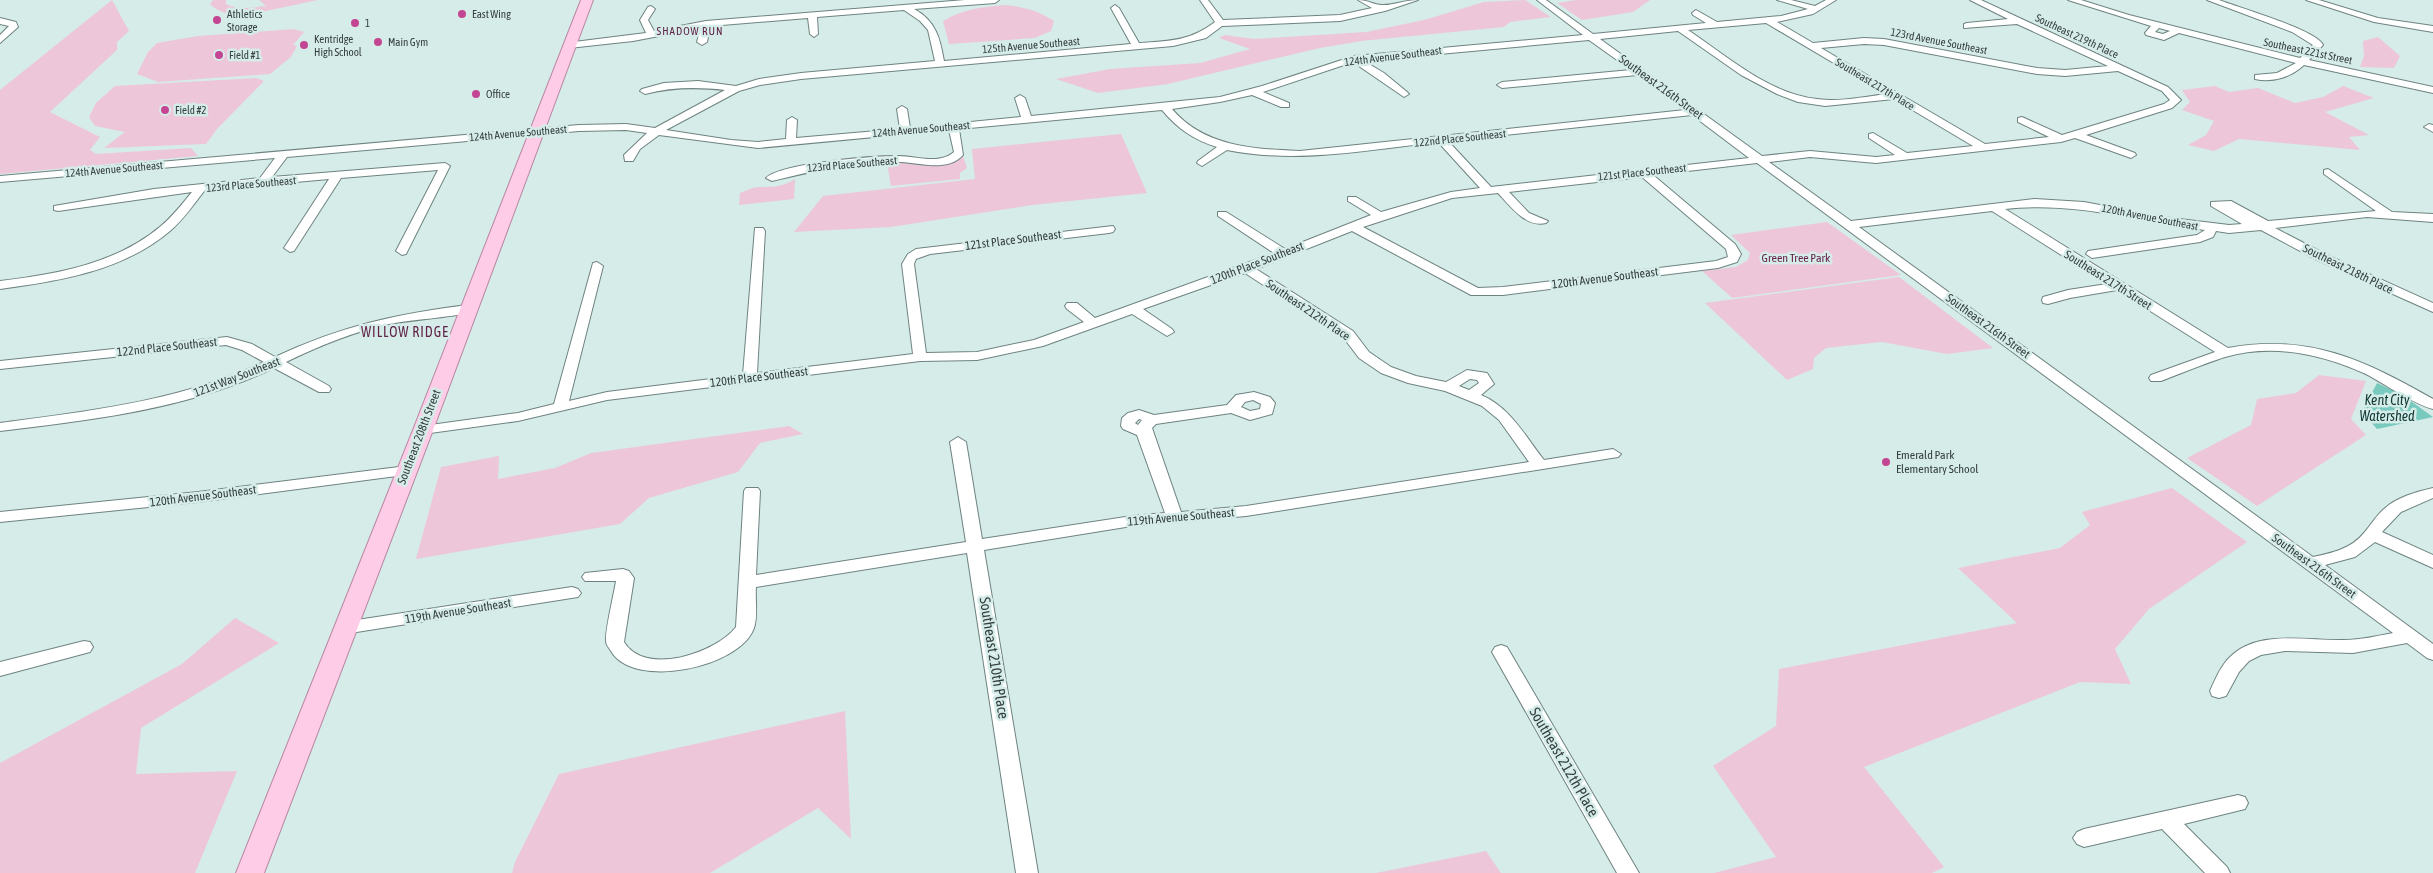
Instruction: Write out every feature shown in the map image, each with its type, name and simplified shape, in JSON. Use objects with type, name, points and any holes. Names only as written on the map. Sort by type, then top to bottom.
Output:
[{"type":"main road","name":"Southeast 208th Street","points":[[250,873],[538,132],[586,0]]},
{"type":"street","points":[[895,0],[929,22],[933,30],[940,64]]},
{"type":"street","points":[[569,45],[706,24],[995,0]]},
{"type":"street","points":[[1204,0],[1220,23],[1315,21],[1356,16],[1414,0]]},
{"type":"street","points":[[1362,0],[1382,9]]},
{"type":"street","name":"Southeast 216th Street","points":[[1541,0],[2433,654]]},
{"type":"street","points":[[1780,0],[1817,9]]},
{"type":"street","name":"124th Avenue Southeast","points":[[0,179],[538,132],[616,127],[741,144],[791,142],[1166,107],[1218,100],[1254,92],[1324,67],[1354,59],[1792,17],[1817,9],[1832,0]]},
{"type":"street","name":"Southeast 219th Place","points":[[1974,0],[2170,93]]},
{"type":"street","name":"Southeast 221st Street","points":[[2072,0],[2121,16],[2302,62],[2431,88]]},
{"type":"street","points":[[2211,0],[2245,10],[2314,39],[2318,45],[2302,62],[2282,77],[2258,77]]},
{"type":"street","points":[[2310,0],[2376,20],[2433,29]]},
{"type":"street","name":"Southeast 221st Street","points":[[2096,8],[2125,6],[2131,10],[2121,16]]},
{"type":"street","points":[[651,33],[644,20],[652,8]]},
{"type":"street","points":[[1115,8],[1137,47]]},
{"type":"street","points":[[1696,13],[1714,25]]},
{"type":"street","points":[[812,14],[814,34]]},
{"type":"street","name":"Southeast 217th Place","points":[[1767,20],[1984,148]]},
{"type":"street","points":[[1967,26],[2019,21]]},
{"type":"street","points":[[0,40],[14,28],[13,24],[4,22]]},
{"type":"street","name":"125th Avenue Southeast","points":[[645,91],[664,86],[698,84],[736,88],[791,77],[1137,47],[1190,40],[1211,31],[1220,23]]},
{"type":"street","points":[[702,42],[706,24]]},
{"type":"street","points":[[1679,28],[1771,89],[1798,100],[1835,103],[1895,96]]},
{"type":"street","name":"123rd Avenue Southeast","points":[[1811,46],[1864,41],[1884,42],[2000,69],[2036,72],[2065,73],[2120,68]]},
{"type":"street","points":[[1354,59],[1381,75],[1404,94]]},
{"type":"street","points":[[1502,85],[1640,72]]},
{"type":"street","points":[[629,159],[629,156],[636,148],[658,132],[736,88]]},
{"type":"street","points":[[1254,92],[1285,105]]},
{"type":"street","name":"121st Place Southeast","points":[[1380,216],[1436,198],[1493,189],[1759,159],[1821,154],[1867,160],[2061,138],[2077,135],[2168,106],[2176,100],[2170,93]]},
{"type":"street","points":[[1020,98],[1027,120]]},
{"type":"street","points":[[1166,107],[1173,120],[1188,132],[1226,146]]},
{"type":"street","points":[[902,109],[905,131]]},
{"type":"street","name":"122nd Place Southeast","points":[[1226,146],[1267,152],[1300,154],[1694,112]]},
{"type":"street","points":[[791,142],[792,120]]},
{"type":"street","points":[[2022,120],[2061,138]]},
{"type":"street","name":"123rd Place Southeast","points":[[772,178],[792,170],[901,159],[936,163],[954,158],[959,152],[953,126]]},
{"type":"street","points":[[2077,135],[2131,155]]},
{"type":"street","points":[[1873,136],[1906,157]]},
{"type":"street","points":[[1441,140],[1493,189],[1525,214],[1542,221]]},
{"type":"street","points":[[1202,163],[1226,146]]},
{"type":"street","points":[[262,183],[284,154]]},
{"type":"street","name":"123rd Place Southeast","points":[[58,208],[118,197],[445,166],[402,251]]},
{"type":"street","name":"120th Avenue Southeast","points":[[1354,227],[1476,292],[1503,291],[1718,264],[1733,259],[1735,254],[1731,247],[1643,172]]},
{"type":"street","points":[[2328,172],[2388,214]]},
{"type":"street","points":[[290,248],[336,177]]},
{"type":"street","points":[[0,284],[71,272],[138,247],[166,229],[200,189]]},
{"type":"street","points":[[1352,200],[1380,216]]},
{"type":"street","name":"120th Avenue Southeast","points":[[1847,225],[2016,203],[2064,203],[2095,206],[2163,222],[2211,228],[2265,227],[2347,215],[2388,214],[2433,218]]},
{"type":"street","name":"Southeast 217th Street","points":[[1992,206],[2226,353]]},
{"type":"street","points":[[1222,214],[1283,252]]},
{"type":"street","name":"120th Place Southeast","points":[[423,430],[518,417],[607,396],[920,356],[977,356],[1038,343],[1246,268],[1283,252],[1380,216]]},
{"type":"street","name":"Southeast 218th Place","points":[[2265,227],[2322,257],[2433,308]]},
{"type":"street","points":[[2092,254],[2200,238],[2210,234],[2211,228]]},
{"type":"street","name":"121st Place Southeast","points":[[920,356],[908,264],[909,258],[916,254],[939,249],[1109,229]]},
{"type":"street","points":[[750,378],[759,231]]},
{"type":"street","points":[[560,408],[597,266]]},
{"type":"street","name":"Southeast 212th Place","points":[[1246,268],[1348,334],[1364,355],[1379,367],[1413,380],[1449,387],[1472,395],[1498,412],[1540,466]]},
{"type":"street","points":[[2048,300],[2068,294],[2118,286]]},
{"type":"street","points":[[1072,306],[1095,324]]},
{"type":"street","name":"121st Way Southeast","points":[[0,427],[111,413],[162,404],[211,389],[326,340],[369,325],[404,317],[468,308]]},
{"type":"street","points":[[1134,309],[1167,332]]},
{"type":"street","name":"122nd Place Southeast","points":[[0,365],[218,341],[241,344],[324,389]]},
{"type":"street","points":[[2156,378],[2226,353],[2272,346],[2315,351],[2349,361],[2372,370],[2433,405]]},
{"type":"street","points":[[1449,387],[1467,374],[1482,376],[1488,381],[1487,384],[1472,395]]},
{"type":"street","points":[[1175,517],[1148,426],[1234,408]]},
{"type":"street","name":"Southeast 210th Place","points":[[958,442],[1027,873]]},
{"type":"street","name":"119th Avenue Southeast","points":[[748,582],[1132,521],[1246,511],[1613,454]]},
{"type":"street","name":"120th Avenue Southeast","points":[[0,517],[198,497],[407,471]]},
{"type":"street","points":[[591,577],[616,574],[623,575],[625,578],[615,642],[619,652],[635,662],[653,665],[697,660],[718,653],[742,635],[746,622],[752,490]]},
{"type":"street","points":[[2310,563],[2352,552],[2374,535],[2385,517],[2393,510],[2409,500],[2433,493]]},
{"type":"street","points":[[2374,535],[2433,562]]},
{"type":"street","name":"119th Avenue Southeast","points":[[344,628],[572,593]]},
{"type":"street","points":[[2219,690],[2232,667],[2248,653],[2259,649],[2284,645],[2358,646],[2410,636]]},
{"type":"street","points":[[0,669],[84,647]]},
{"type":"street","name":"Southeast 212th Place","points":[[1500,652],[1628,873]]},
{"type":"street","points":[[2084,838],[2238,803]]},
{"type":"street","points":[[2166,820],[2219,873]]},
{"type":"green space","points":[[112,0],[129,31],[117,42],[117,50],[50,112],[100,137],[90,150],[96,154],[191,148],[198,156],[0,174],[0,90]]},
{"type":"green space","points":[[213,0],[226,0],[226,4],[245,8],[266,6],[259,0],[318,0],[232,18],[212,6],[210,4]]},
{"type":"green space","points":[[1525,0],[1551,17],[1510,22],[1504,27],[1361,41],[1320,48],[1168,84],[1098,93],[1056,79],[1110,69],[1200,63],[1250,49],[1219,38],[1225,35],[1254,39],[1366,32],[1424,20],[1484,2]]},
{"type":"green space","points":[[1576,0],[1650,0],[1633,12],[1582,20],[1557,3]]},
{"type":"green space","points":[[1005,5],[1030,10],[1048,17],[1054,21],[1051,31],[1035,38],[949,44],[943,21],[965,11]]},
{"type":"green space","name":"Field #1","points":[[294,29],[304,32],[293,45],[297,46],[291,57],[270,74],[158,82],[137,74],[148,52],[157,43],[198,36]]},
{"type":"green space","points":[[2378,37],[2400,56],[2394,68],[2360,67],[2364,56],[2363,41]]},
{"type":"green space","name":"Field #2","points":[[256,78],[264,81],[217,129],[206,144],[104,148],[125,132],[95,126],[89,117],[96,103],[115,86]]},
{"type":"green space","points":[[2215,86],[2229,92],[2258,88],[2295,103],[2323,97],[2343,86],[2374,98],[2325,112],[2369,135],[2349,137],[2360,150],[2239,139],[2214,151],[2188,145],[2206,135],[2214,121],[2182,110],[2190,102],[2182,90]]},
{"type":"green space","points":[[1121,134],[1147,193],[1032,205],[891,227],[794,232],[823,196],[975,179],[972,149]]},
{"type":"green space","points":[[963,156],[967,168],[960,173],[960,179],[891,186],[887,163],[936,165],[954,161]]},
{"type":"green space","points":[[795,179],[794,199],[739,205],[740,193],[757,187],[782,185]]},
{"type":"green space","name":"Green Tree Park","points":[[1827,222],[1901,275],[1732,298],[1702,271],[1736,267],[1748,260],[1750,253],[1731,235]]},
{"type":"green space","points":[[1899,277],[1993,348],[1947,354],[1882,342],[1826,348],[1814,358],[1813,369],[1787,380],[1705,303]]},
{"type":"green space","points":[[2319,375],[2366,381],[2351,419],[2366,435],[2257,506],[2187,458],[2251,425],[2257,399],[2296,393]]},
{"type":"green space","points":[[789,426],[803,434],[760,443],[738,472],[649,498],[620,524],[416,559],[441,467],[499,456],[498,479],[555,468],[591,453]]},
{"type":"green space","points":[[2172,488],[2247,542],[2149,609],[2115,649],[2131,684],[2080,682],[1864,767],[1944,867],[1932,873],[1714,873],[1776,857],[1713,766],[1776,726],[1779,669],[2017,623],[1958,568],[2060,548],[2090,525],[2082,512]]},
{"type":"green space","points":[[235,618],[279,643],[141,728],[136,774],[237,771],[195,873],[0,873],[0,763],[182,664]]},
{"type":"green space","points":[[845,711],[851,839],[818,808],[710,873],[512,873],[515,862],[559,774]]},
{"type":"green space","points":[[1486,851],[1501,873],[1376,873]]},
{"type":"water","name":"Kent City Watershed","points":[[2377,383],[2401,394],[2433,417],[2377,429],[2362,412]]},
{"type":"place","name":"East Wing","points":[[462,14]]},
{"type":"place","name":"Athletics Storage","points":[[217,20]]},
{"type":"place","name":"1","points":[[355,23]]},
{"type":"place","name":"Main Gym","points":[[378,42]]},
{"type":"place","name":"Kentridge High School","points":[[304,45]]},
{"type":"place","name":"Field #1","points":[[219,55]]},
{"type":"place","name":"Office","points":[[476,94]]},
{"type":"place","name":"Field #2","points":[[165,110]]},
{"type":"place","name":"Emerald Park Elementary School","points":[[1886,462]]},
{"type":"district","name":"SHADOW RUN","points":[[690,31]]},
{"type":"district","name":"WILLOW RIDGE","points":[[405,332]]}]
